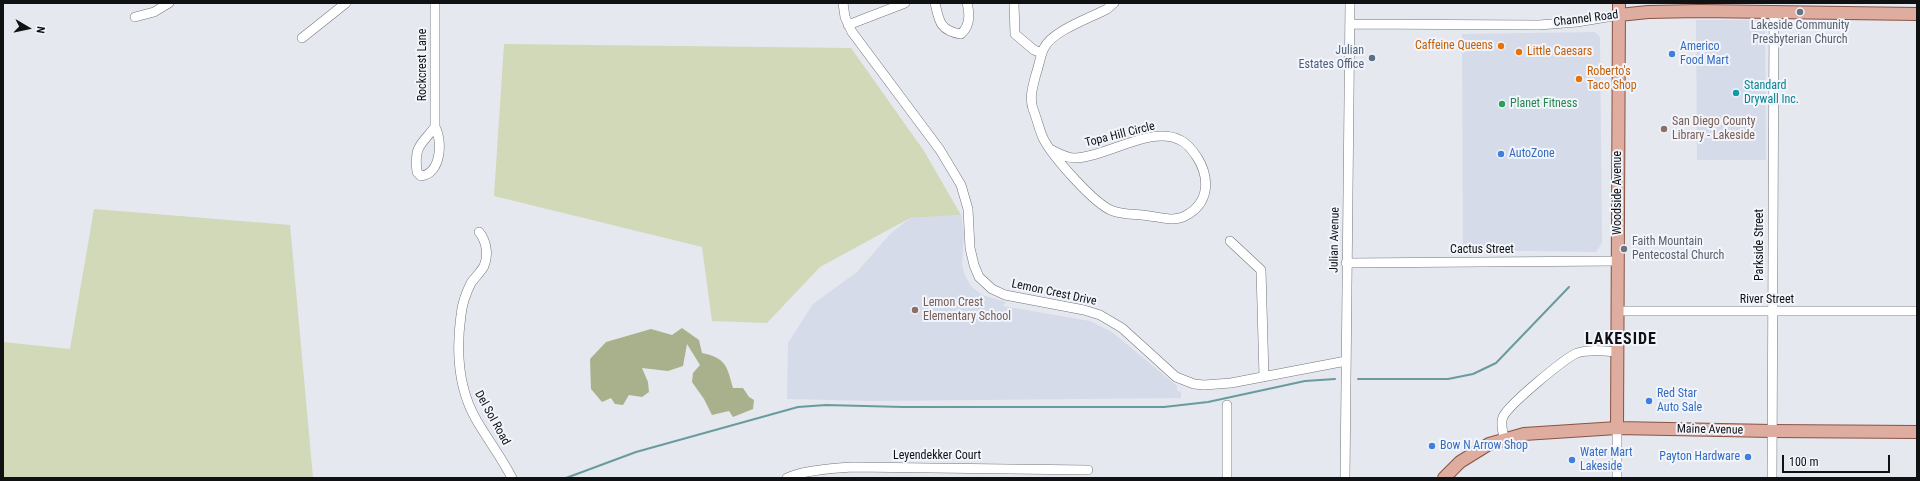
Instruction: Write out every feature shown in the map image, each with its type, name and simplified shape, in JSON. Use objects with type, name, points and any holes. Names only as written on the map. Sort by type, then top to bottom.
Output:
[{"type":"main road","name":"Channel Road","points":[[1618,9],[1648,12],[1774,12],[1804,8],[1917,14]]},
{"type":"main road","name":"Woodside Avenue","points":[[1617,428],[1618,9]]},
{"type":"main road","name":"Maine Avenue","points":[[1444,478],[1472,453],[1504,438],[1524,434],[1617,428],[1917,432]]},
{"type":"street","points":[[136,18],[154,12],[169,3]]},
{"type":"street","points":[[302,38],[346,3]]},
{"type":"street","name":"Rockcrest Lane","points":[[435,3],[435,127],[439,140],[436,165],[432,172],[421,176],[416,172],[415,156],[422,141],[435,127]]},
{"type":"street","name":"Lemon Crest Drive","points":[[843,3],[848,25],[940,150],[961,184],[968,208],[972,259],[979,277],[988,286],[1005,295],[1084,310],[1100,315],[1117,325],[1169,371],[1189,383],[1218,385],[1346,361]]},
{"type":"street","points":[[848,25],[905,3]]},
{"type":"street","points":[[935,3],[939,20],[944,28],[961,34],[966,29],[968,20],[966,3]]},
{"type":"street","points":[[1014,3],[1015,34],[1034,50],[1042,53]]},
{"type":"street","name":"Topa Hill Circle","points":[[1050,148],[1065,156],[1076,158],[1092,155],[1143,139],[1171,136],[1182,140],[1193,151],[1204,169],[1207,184],[1204,196],[1196,208],[1184,216],[1171,219],[1114,211],[1102,205],[1061,164],[1050,148],[1044,138],[1031,102],[1032,89],[1044,47],[1056,35],[1107,9],[1114,3]]},
{"type":"street","name":"Julian Avenue","points":[[1345,478],[1346,263],[1350,3]]},
{"type":"street","name":"Channel Road","points":[[1350,24],[1539,25],[1577,22],[1618,9]]},
{"type":"street","name":"Parkside Street","points":[[1772,478],[1774,12]]},
{"type":"street","name":"Del Sol Road","points":[[478,232],[484,241],[486,260],[483,268],[468,289],[462,308],[459,347],[462,384],[466,399],[477,421],[512,478]]},
{"type":"street","points":[[1230,241],[1261,270],[1264,377]]},
{"type":"street","name":"Cactus Street","points":[[1346,263],[1617,262]]},
{"type":"street","name":"River Street","points":[[1617,312],[1917,312]]},
{"type":"street","points":[[1504,438],[1502,419],[1507,411],[1547,374],[1576,354],[1588,351],[1617,352]]},
{"type":"street","points":[[1227,405],[1227,478]]},
{"type":"street","name":"Woodside Avenue","points":[[1617,428],[1617,478]]},
{"type":"street","name":"Leyendekker Court","points":[[788,478],[797,474],[824,474],[853,467],[1088,470]]},
{"type":"shaded area","points":[[1696,20],[1765,20],[1766,160],[1697,160]]},
{"type":"shaded area","points":[[1595,32],[1600,37],[1602,243],[1596,252],[1463,250],[1462,34]]},
{"type":"shaded area","name":"Lemon Crest Elementary School","points":[[961,215],[964,232],[962,264],[965,276],[971,286],[982,295],[1006,302],[1003,306],[1090,321],[1112,332],[1177,386],[1177,391],[1181,392],[1181,398],[874,401],[787,399],[788,343],[813,304],[857,272],[890,234],[910,218]]},
{"type":"green space","points":[[504,44],[851,48],[924,151],[961,215],[910,218],[820,267],[767,323],[712,321],[702,247],[494,196]]},
{"type":"green space","points":[[94,209],[290,225],[313,478],[3,478],[3,342],[70,349]]},
{"type":"green space","points":[[682,328],[699,340],[702,353],[721,360],[727,369],[733,388],[743,388],[749,397],[754,400],[753,409],[733,417],[729,411],[712,415],[704,399],[692,382],[693,373],[700,365],[687,344],[683,366],[668,371],[642,368],[648,382],[649,392],[642,397],[629,395],[623,405],[615,404],[611,398],[602,402],[591,389],[590,359],[606,342],[651,329],[672,335]]},
{"type":"waterway","points":[[1358,379],[1448,379],[1473,374],[1496,363],[1569,287]]},
{"type":"waterway","points":[[566,478],[636,452],[798,407],[826,405],[903,407],[1164,407],[1208,402],[1305,381],[1335,379]]},
{"type":"place","name":"Lakeside Community Presbyterian Church","points":[[1800,12]]},
{"type":"place","name":"Caffeine Queens","points":[[1501,46]]},
{"type":"place","name":"Little Caesars","points":[[1519,52]]},
{"type":"place","name":"Americo Food Mart","points":[[1672,54]]},
{"type":"place","name":"Julian Estates Office","points":[[1372,58]]},
{"type":"place","name":"Roberto's Taco Shop","points":[[1579,79]]},
{"type":"place","name":"Standard Drywall Inc.","points":[[1736,93]]},
{"type":"place","name":"Planet Fitness","points":[[1502,104]]},
{"type":"place","name":"San Diego County Library - Lakeside","points":[[1664,129]]},
{"type":"place","name":"AutoZone","points":[[1501,154]]},
{"type":"place","name":"Faith Mountain Pentecostal Church","points":[[1624,249]]},
{"type":"place","name":"Lemon Crest Elementary School","points":[[915,310]]},
{"type":"place","name":"Red Star Auto Sale","points":[[1649,401]]},
{"type":"place","name":"Bow N Arrow Shop","points":[[1432,446]]},
{"type":"place","name":"Payton Hardware","points":[[1748,457]]},
{"type":"place","name":"Water Mart Lakeside","points":[[1572,460]]},
{"type":"district","name":"LAKESIDE","points":[[1621,340]]}]
